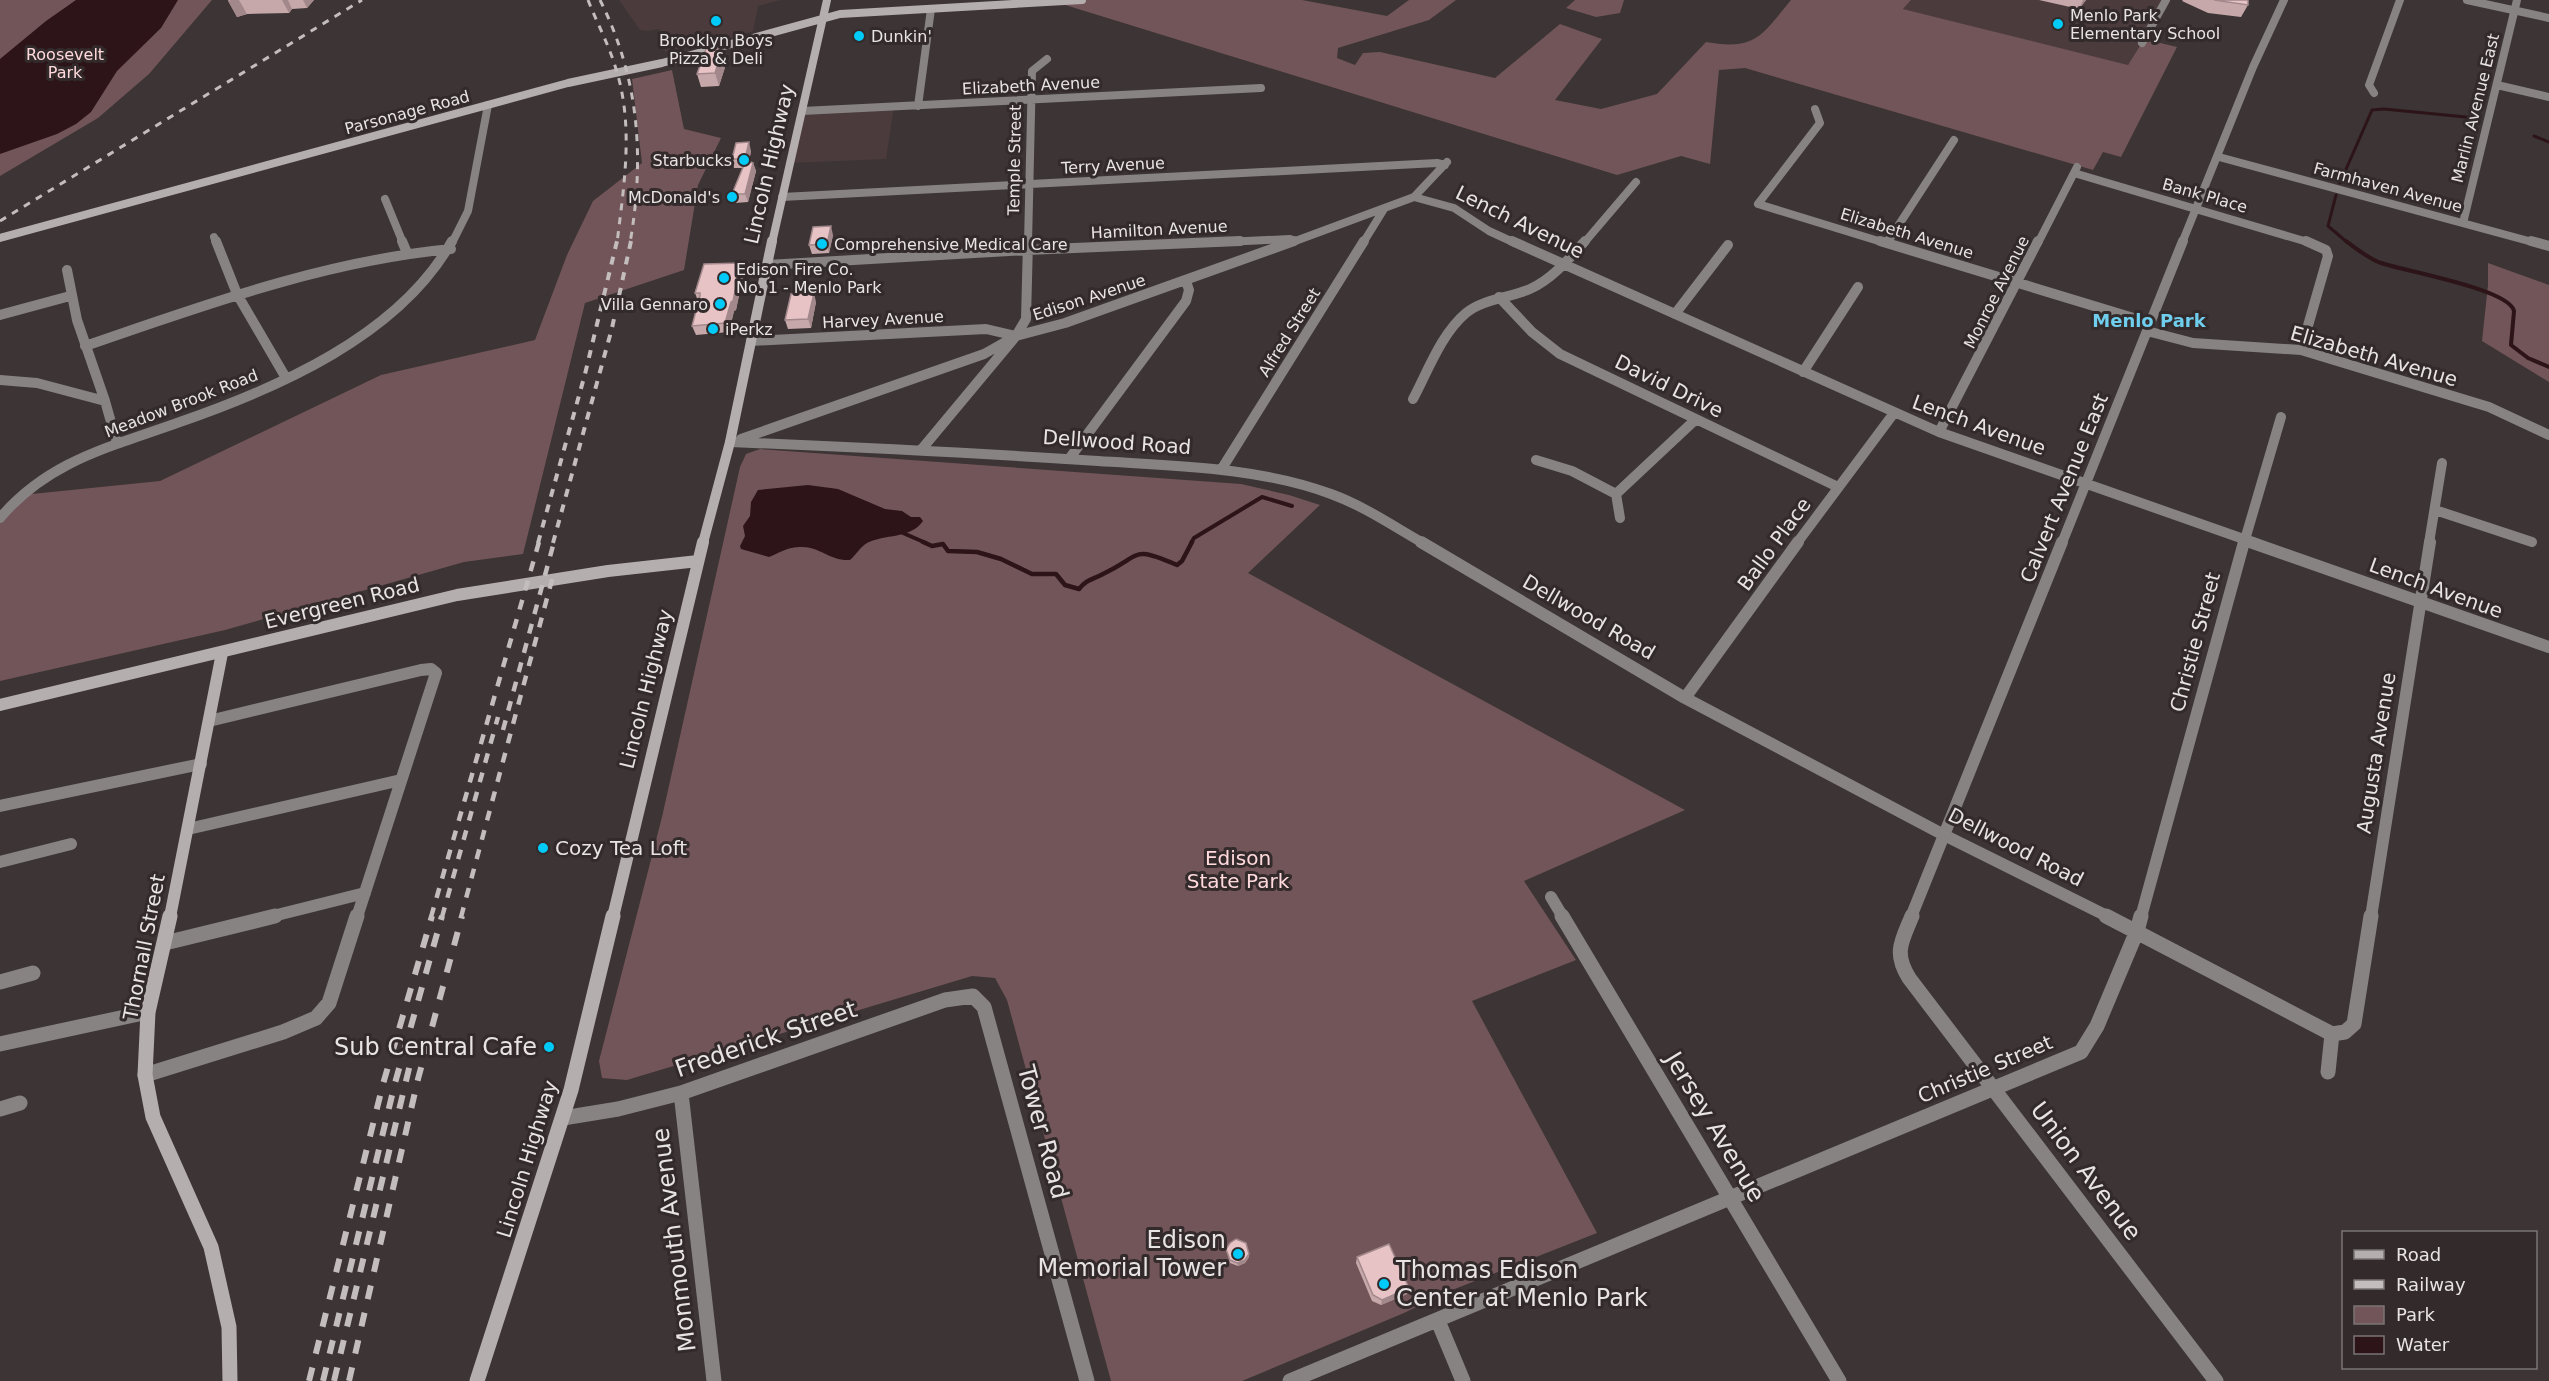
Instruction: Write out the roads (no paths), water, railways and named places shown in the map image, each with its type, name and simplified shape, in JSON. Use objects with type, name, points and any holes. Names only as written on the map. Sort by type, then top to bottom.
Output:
[{"type":"street","name":"Lincoln Highway","points":[[477,1381],[563,1118],[698,561],[730,442],[827,0]]},
{"type":"street","name":"Parsonage Road","points":[[0,238],[575,81],[662,63],[840,14],[1082,0]]},
{"type":"street","points":[[2142,43],[2166,0]]},
{"type":"street","name":"Calvert Avenue East","points":[[1918,989],[1901,965],[1899,948],[2219,157],[2253,67],[2283,0]]},
{"type":"street","points":[[2374,93],[2369,85],[2400,0]]},
{"type":"street","points":[[2467,0],[2549,18]]},
{"type":"street","name":"Marlin Avenue East","points":[[2463,223],[2517,0]]},
{"type":"street","points":[[918,105],[931,9]]},
{"type":"street","name":"Temple Street","points":[[921,450],[1016,336],[1026,320],[1032,70],[1047,59]]},
{"type":"street","points":[[2497,84],[2549,97]]},
{"type":"street","name":"Elizabeth Avenue","points":[[802,111],[1261,88]]},
{"type":"street","name":"Meadow Brook Road","points":[[0,518],[20,495],[46,475],[85,454],[224,406],[286,378],[333,353],[376,325],[408,297],[451,249],[468,214],[488,105]]},
{"type":"street","name":"Elizabeth Avenue","points":[[1815,109],[1820,123],[1758,204],[2018,283],[2193,344],[2301,350],[2489,407],[2549,435]]},
{"type":"street","points":[[1887,243],[1954,140]]},
{"type":"street","name":"Farmhaven Avenue","points":[[2219,157],[2549,246]]},
{"type":"street","name":"Terry Avenue","points":[[782,197],[1437,162],[1446,164]]},
{"type":"street","name":"Edison Avenue","points":[[730,442],[984,354],[1016,336],[1065,323],[1384,209],[1414,196],[1446,164]]},
{"type":"street","name":"Bank Place","points":[[2076,169],[2326,249],[2328,256],[2301,350]]},
{"type":"street","name":"Monroe Avenue","points":[[1939,432],[2076,169]]},
{"type":"street","points":[[1413,399],[1456,322],[1473,308],[1535,286],[1563,264],[1636,182]]},
{"type":"street","name":"Lench Avenue","points":[[1414,196],[1454,207],[1489,231],[1939,432],[2549,647]]},
{"type":"street","points":[[385,199],[407,253]]},
{"type":"street","name":"Alfred Street","points":[[1221,470],[1384,209]]},
{"type":"street","points":[[214,237],[237,294],[286,378]]},
{"type":"street","name":"Hamilton Avenue","points":[[767,266],[1027,250],[1300,238]]},
{"type":"street","points":[[1675,314],[1728,245]]},
{"type":"street","points":[[85,346],[237,294],[332,267],[407,253],[451,249]]},
{"type":"street","points":[[67,270],[70,296],[117,443]]},
{"type":"street","points":[[1069,459],[1186,301],[1189,291],[1186,281]]},
{"type":"street","points":[[1803,372],[1858,287]]},
{"type":"street","points":[[0,315],[70,296]]},
{"type":"street","name":"David Drive","points":[[1499,297],[1532,332],[1560,354],[1838,487]]},
{"type":"street","name":"Harvey Avenue","points":[[751,341],[986,329],[1016,336]]},
{"type":"street","points":[[0,380],[36,383],[105,401]]},
{"type":"street","name":"Ballo Place","points":[[1685,698],[1894,413]]},
{"type":"street","name":"Christie Street","points":[[1290,1381],[2080,1052],[2086,1046],[2137,932],[2245,538],[2281,417]]},
{"type":"street","points":[[1616,494],[1695,420]]},
{"type":"street","name":"Dellwood Road","points":[[730,442],[921,450],[1221,470],[1319,488],[1360,506],[1685,698],[1944,836],[2137,932],[2332,1034]]},
{"type":"street","points":[[1536,460],[1572,471],[1616,494]]},
{"type":"street","name":"Augusta Avenue","points":[[2332,1034],[2349,1031],[2354,1024],[2442,463]]},
{"type":"street","points":[[1616,494],[1620,518]]},
{"type":"street","points":[[2435,510],[2532,542]]},
{"type":"street","name":"Evergreen Road","points":[[0,705],[418,603],[486,589],[698,561]]},
{"type":"street","name":"Thornall Street","points":[[222,652],[165,943],[148,1012],[145,1074],[153,1117],[212,1247],[229,1327],[230,1381]]},
{"type":"street","points":[[145,1074],[283,1032],[316,1018],[330,1003],[436,673],[431,669],[209,721]]},
{"type":"street","points":[[0,806],[201,764]]},
{"type":"street","points":[[188,829],[402,780]]},
{"type":"street","points":[[0,862],[71,844]]},
{"type":"street","points":[[165,943],[365,893]]},
{"type":"street","name":"Jersey Avenue","points":[[1551,897],[1839,1381]]},
{"type":"street","points":[[0,982],[33,973]]},
{"type":"street","name":"Union Avenue","points":[[1918,989],[2216,1381]]},
{"type":"street","name":"Frederick Street","points":[[563,1118],[681,1093],[945,1000],[973,996],[980,1000]]},
{"type":"street","name":"Tower Road","points":[[980,1000],[984,1007],[1087,1381]]},
{"type":"street","points":[[0,1044],[148,1012]]},
{"type":"street","points":[[2328,1072],[2332,1034]]},
{"type":"street","name":"Monmouth Avenue","points":[[681,1093],[714,1381]]},
{"type":"street","points":[[0,1108],[20,1103]]},
{"type":"street","points":[[1437,1321],[1463,1381]]},
{"type":"water","name":"Roosevelt Park","points":[[76,0],[178,0],[161,28],[117,71],[91,112],[76,124],[57,134],[0,154],[0,59],[46,21]]},
{"type":"water","points":[[808,485],[838,489],[885,509],[902,511],[911,517],[920,517],[923,521],[912,531],[867,543],[850,560],[836,558],[807,547],[792,548],[769,557],[741,549],[740,546],[745,536],[743,526],[750,516],[751,502],[758,490]]},
{"type":"waterway","points":[[2340,183],[2372,110],[2384,109],[2476,118]]},
{"type":"waterway","points":[[2534,136],[2549,142]]},
{"type":"waterway","points":[[2336,195],[2328,226],[2348,243]]},
{"type":"waterway","points":[[2346,241],[2381,263],[2476,288],[2508,303],[2514,311],[2511,345],[2528,358],[2549,367]]},
{"type":"waterway","points":[[1191,543],[1194,538],[1262,497],[1292,506]]},
{"type":"waterway","points":[[903,533],[926,543]]},
{"type":"waterway","points":[[923,542],[932,546],[943,544],[948,551],[977,552],[1001,559],[1032,574],[1056,574],[1065,585],[1079,589],[1087,581],[1137,555],[1151,555],[1177,565],[1182,561],[1192,542]]},
{"type":"railway","points":[[0,221],[362,0]]},
{"type":"railway","points":[[588,0],[613,60],[625,112],[626,156],[617,243]]},
{"type":"railway","points":[[600,0],[623,59],[631,88],[635,118],[637,180],[630,243]]},
{"type":"railway","points":[[538,543],[585,374],[617,241]]},
{"type":"railway","points":[[553,543],[612,328],[631,241]]},
{"type":"railway","points":[[431,917],[539,542]]},
{"type":"railway","points":[[503,730],[554,542]]},
{"type":"railway","points":[[461,917],[553,576]]},
{"type":"railway","points":[[442,917],[498,717]]},
{"type":"railway","points":[[309,1381],[383,1084],[432,916]]},
{"type":"railway","points":[[323,1381],[395,1083],[442,916]]},
{"type":"railway","points":[[349,1381],[418,1079],[462,916]]},
{"type":"railway","points":[[334,1381],[412,1056]]},
{"type":"place","name":"Brooklyn Boys Pizza & Deli","points":[[716,21]]},
{"type":"place","name":"Menlo Park Elementary School","points":[[2058,24]]},
{"type":"place","name":"Dunkin'","points":[[859,36]]},
{"type":"place","name":"Starbucks","points":[[744,160]]},
{"type":"place","name":"McDonald's","points":[[732,197]]},
{"type":"place","name":"Comprehensive Medical Care","points":[[822,244]]},
{"type":"place","name":"Edison Fire Co. No. 1 - Menlo Park","points":[[724,278]]},
{"type":"place","name":"Villa Gennaro","points":[[720,304]]},
{"type":"place","name":"iPerkz","points":[[713,329]]},
{"type":"place","name":"Cozy Tea Loft","points":[[543,848]]},
{"type":"place","name":"Sub Central Cafe","points":[[549,1047]]},
{"type":"place","name":"Edison Memorial Tower","points":[[1238,1254]]},
{"type":"place","name":"Thomas Edison Center at Menlo Park","points":[[1384,1284]]},
{"type":"district","name":"Menlo Park","points":[[2149,321]]},
{"type":"park label","name":"Edison State Park","points":[[1238,870]]}]
